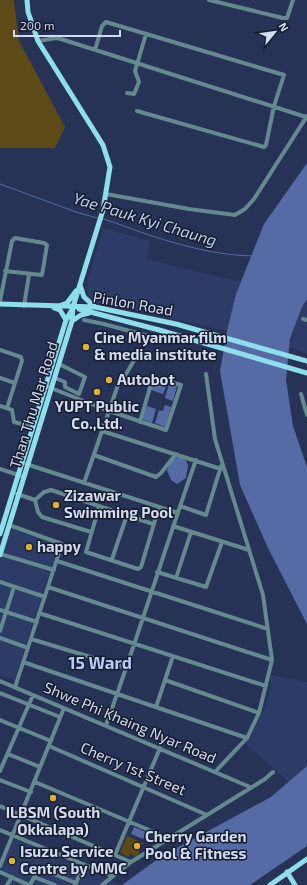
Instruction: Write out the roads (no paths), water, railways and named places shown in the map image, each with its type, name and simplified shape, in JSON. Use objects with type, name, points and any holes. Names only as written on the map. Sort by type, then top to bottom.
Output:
[{"type":"main road","name":"Than Thu Mar Road","points":[[0,534],[66,320],[73,307],[98,227],[103,210],[110,167],[102,145],[38,41],[28,12],[26,0]]},
{"type":"main road","points":[[80,285],[84,297],[95,307]]},
{"type":"main road","points":[[54,307],[67,303],[80,285]]},
{"type":"main road","points":[[0,304],[73,307]]},
{"type":"main road","points":[[54,307],[60,310],[66,320]]},
{"type":"main road","name":"Than Thu Mar Road","points":[[0,554],[1,545],[9,525],[43,419],[72,321],[73,307]]},
{"type":"main road","name":"Pinlon Road","points":[[73,307],[95,307],[207,332],[307,361]]},
{"type":"main road","name":"Pinlon Road","points":[[73,307],[307,373]]},
{"type":"main road","points":[[72,321],[81,315],[94,313]]},
{"type":"main road","points":[[36,417],[43,419]]},
{"type":"main road","points":[[270,885],[307,859]]},
{"type":"main road","points":[[287,872],[295,885]]},
{"type":"street","points":[[209,0],[222,1],[283,18],[287,18],[293,0]]},
{"type":"street","points":[[95,50],[102,26],[106,22],[283,74],[284,76],[274,106],[266,145],[264,147],[137,111]]},
{"type":"street","points":[[127,94],[135,93],[139,82],[136,72],[146,34]]},
{"type":"street","points":[[38,41],[56,38],[307,117],[254,199],[246,209],[235,215],[106,194]]},
{"type":"street","points":[[0,301],[5,271],[13,239],[44,243],[48,248],[43,274],[40,276],[5,271]]},
{"type":"street","points":[[24,306],[29,275]]},
{"type":"street","points":[[104,324],[109,316]]},
{"type":"street","points":[[84,320],[152,337]]},
{"type":"street","points":[[0,350],[21,357],[7,408]]},
{"type":"street","points":[[84,483],[119,382],[123,379],[135,359]]},
{"type":"street","points":[[55,378],[65,382],[65,387],[79,394],[85,377],[59,364]]},
{"type":"street","points":[[206,374],[213,427],[263,594],[272,660],[259,713],[247,738],[214,772]]},
{"type":"street","points":[[46,386],[109,411],[140,422],[166,430],[181,385],[153,377],[140,422]]},
{"type":"street","points":[[0,378],[15,383]]},
{"type":"street","points":[[301,394],[307,415]]},
{"type":"street","points":[[0,406],[13,411],[14,422],[33,427]]},
{"type":"street","points":[[102,431],[221,469]]},
{"type":"street","points":[[94,455],[156,477],[176,454]]},
{"type":"street","points":[[106,725],[136,644],[157,572],[196,460]]},
{"type":"street","points":[[180,506],[206,515],[223,462]]},
{"type":"street","points":[[22,463],[178,513]]},
{"type":"street","points":[[0,469],[24,477]]},
{"type":"street","points":[[35,500],[44,492],[51,490],[154,524]]},
{"type":"street","points":[[13,493],[35,500]]},
{"type":"street","points":[[35,500],[38,512],[42,517],[91,532]]},
{"type":"street","points":[[99,507],[86,552],[141,568],[159,507]]},
{"type":"street","points":[[112,559],[127,515]]},
{"type":"street","points":[[9,525],[62,544],[15,687]]},
{"type":"street","points":[[173,526],[249,550]]},
{"type":"street","points":[[176,578],[191,532]]},
{"type":"street","points":[[157,572],[206,588],[222,542]]},
{"type":"street","points":[[0,554],[54,570]]},
{"type":"street","points":[[57,561],[268,629]]},
{"type":"street","points":[[0,582],[45,597]]},
{"type":"street","points":[[0,631],[14,587]]},
{"type":"street","points":[[48,587],[272,660]]},
{"type":"street","points":[[0,610],[37,622]]},
{"type":"street","points":[[39,613],[266,686]]},
{"type":"street","points":[[0,638],[28,648]]},
{"type":"street","points":[[31,639],[127,668]]},
{"type":"street","points":[[156,707],[173,656]]},
{"type":"street","points":[[23,662],[247,738]]},
{"type":"street","points":[[165,680],[259,713]]},
{"type":"street","name":"Shwe Phi Khaing Nyar Road","points":[[0,681],[250,787]]},
{"type":"street","points":[[0,693],[60,717]]},
{"type":"street","points":[[0,771],[33,695]]},
{"type":"street","points":[[0,866],[2,854],[23,815],[40,767],[64,708]]},
{"type":"street","points":[[0,720],[51,741]]},
{"type":"street","name":"Cherry 1st Street","points":[[49,746],[207,815]]},
{"type":"street","points":[[116,855],[160,748]]},
{"type":"street","points":[[8,754],[40,767]]},
{"type":"street","points":[[102,885],[131,862],[265,779],[273,772]]},
{"type":"street","points":[[0,780],[31,792]]},
{"type":"street","points":[[35,782],[168,838]]},
{"type":"street","points":[[0,806],[131,862]]},
{"type":"street","points":[[0,830],[112,876]]},
{"type":"street","points":[[0,872],[29,885],[38,869],[41,868],[75,884],[80,874]]},
{"type":"street","points":[[7,885],[12,877]]},
{"type":"street","points":[[34,877],[55,885]]},
{"type":"waterway","name":"Yae Pauk Kyi Chaung","points":[[0,184],[76,212],[97,218]]},
{"type":"waterway","name":"Yae Pauk Kyi Chaung","points":[[103,219],[185,246],[213,252],[241,256],[254,256]]},
{"type":"place","name":"Cine Myanmar film & media institute","points":[[86,347]]},
{"type":"place","name":"Autobot","points":[[109,380]]},
{"type":"place","name":"YUPT Public Co.,Ltd.","points":[[97,392]]},
{"type":"place","name":"Zizawar Swimming Pool","points":[[56,505]]},
{"type":"place","name":"happy","points":[[29,547]]},
{"type":"place","name":"ILBSM (South Okkalapa)","points":[[53,798]]},
{"type":"place","name":"Cherry Garden Pool & Fitness","points":[[137,846]]},
{"type":"place","name":"Isuzu Service Centre by MMC","points":[[12,861]]},
{"type":"district","name":"15 Ward","points":[[100,663]]}]
